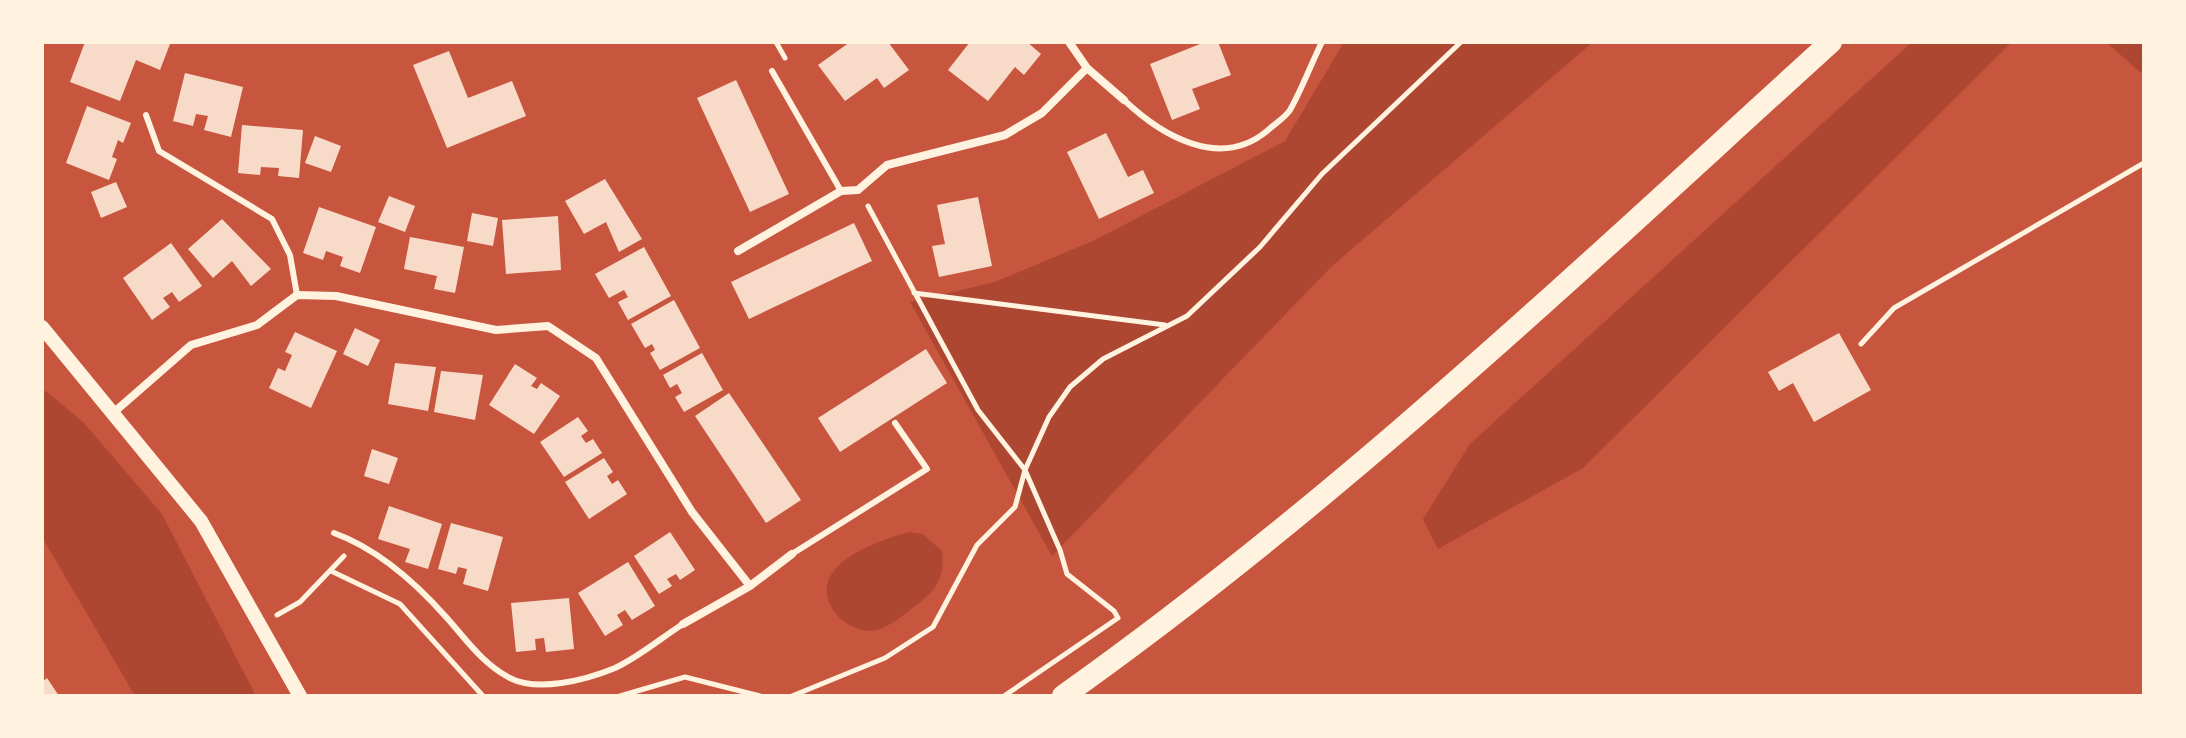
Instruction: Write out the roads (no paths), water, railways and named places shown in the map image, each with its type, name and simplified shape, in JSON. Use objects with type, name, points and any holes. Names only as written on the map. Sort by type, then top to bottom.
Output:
[{"type":"highway","points":[[1063,696],[1138,643],[1301,515],[1431,406],[1831,42]]},
{"type":"street","points":[[1069,42],[1087,68],[1124,100]]},
{"type":"street","points":[[738,251],[841,191],[858,190],[887,165],[1005,135],[1042,113],[1087,68]]},
{"type":"street","points":[[112,414],[191,345],[257,325],[297,295],[336,296],[496,330],[548,326],[596,358],[692,512],[750,586]]},
{"type":"street","points":[[42,327],[201,521],[262,623],[300,696]]},
{"type":"street","points":[[683,624],[750,586],[792,554]]},
{"type":"lane","points":[[1124,100],[1146,121],[1176,140],[1221,149],[1251,144],[1288,113],[1322,42]]},
{"type":"lane","points":[[772,71],[841,191]]},
{"type":"lane","points":[[146,115],[159,151],[272,219],[290,255],[297,295]]},
{"type":"lane","points":[[792,554],[927,469],[895,423]]},
{"type":"lane","points":[[334,533],[357,541],[405,575],[446,617],[475,653],[510,678],[553,685],[615,668],[683,624]]}]
